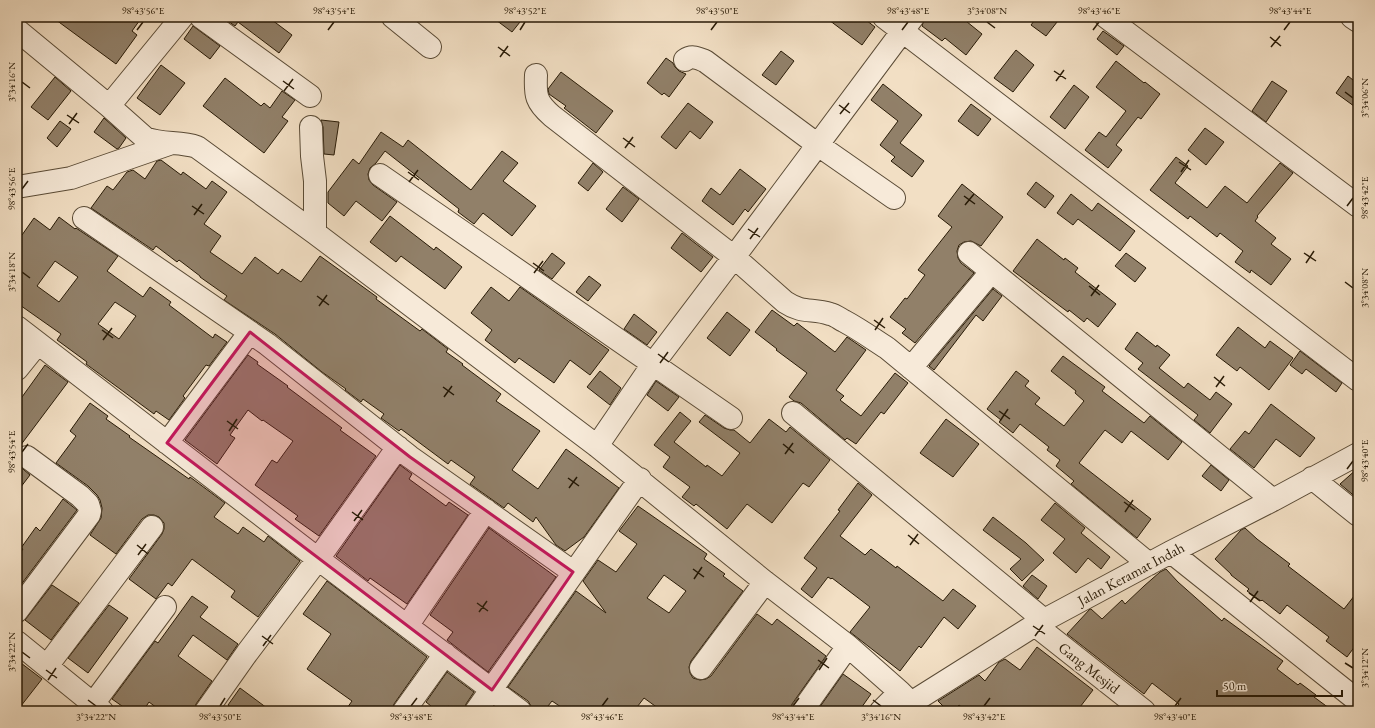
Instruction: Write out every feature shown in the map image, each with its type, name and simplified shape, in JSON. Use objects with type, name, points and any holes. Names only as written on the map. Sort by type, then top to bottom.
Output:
[{"type":"street","points":[[109,106],[182,17]]},
{"type":"street","points":[[202,17],[310,96]]},
{"type":"street","points":[[393,17],[430,47]]},
{"type":"street","points":[[884,17],[908,24],[1358,380]]},
{"type":"street","points":[[1106,17],[1358,206]]},
{"type":"street","points":[[1352,17],[1358,21]]},
{"type":"street","points":[[597,446],[653,364],[908,24]]},
{"type":"street","points":[[17,30],[109,106],[145,138],[152,141],[188,144],[197,147],[315,233],[640,479],[765,582],[848,646],[910,702]]},
{"type":"street","points":[[685,60],[689,57],[696,57],[705,61],[894,198]]},
{"type":"street","points":[[536,75],[536,91],[542,107],[734,257],[785,302],[794,308],[831,314],[887,348],[1149,564]]},
{"type":"street","points":[[311,127],[315,181],[315,233]]},
{"type":"street","points":[[17,187],[71,178],[170,143]]},
{"type":"street","points":[[380,175],[731,418]]},
{"type":"street","points":[[84,218],[267,344],[398,447],[573,572]]},
{"type":"street","points":[[969,253],[1273,500]]},
{"type":"street","points":[[911,368],[991,272]]},
{"type":"street","points":[[17,327],[318,559],[520,711]]},
{"type":"street","points":[[167,443],[250,332]]},
{"type":"street","points":[[17,369],[38,343]]},
{"type":"street","name":"Gang Mesjid","points":[[793,413],[1144,711]]},
{"type":"street","points":[[206,711],[398,447]]},
{"type":"street","name":"Jalan Keramat Indah","points":[[881,711],[910,702],[1039,623],[1358,454]]},
{"type":"street","points":[[17,611],[89,515],[90,511],[88,504],[80,496],[26,457]]},
{"type":"street","points":[[1312,478],[1358,515]]},
{"type":"street","points":[[476,711],[640,479]]},
{"type":"street","points":[[407,626],[486,510]]},
{"type":"street","points":[[47,666],[152,527]]},
{"type":"street","points":[[1171,552],[1358,701]]},
{"type":"street","points":[[701,668],[765,582]]},
{"type":"street","points":[[17,642],[97,707],[166,607]]},
{"type":"street","points":[[802,711],[848,646]]},
{"type":"street","points":[[404,711],[445,654]]},
{"type":"highlighted area","points":[[250,332],[410,457],[573,572],[492,690],[167,443]]},
{"type":"building","points":[[52,17],[142,17],[132,31],[137,35],[116,64]]},
{"type":"building","points":[[222,17],[268,17],[292,35],[279,53],[238,22],[235,26]]},
{"type":"building","points":[[492,17],[524,17],[512,32]]},
{"type":"building","points":[[825,17],[862,17],[875,27],[862,45]]},
{"type":"building","points":[[925,17],[961,17],[982,34],[966,55],[945,38],[942,41],[922,26]]},
{"type":"building","points":[[1037,17],[1061,17],[1046,36],[1031,25]]},
{"type":"building","points":[[193,26],[220,46],[210,59],[184,39]]},
{"type":"building","points":[[1103,31],[1124,46],[1117,55],[1097,39]]},
{"type":"building","points":[[1016,50],[1034,65],[1013,92],[994,78]]},
{"type":"building","points":[[781,51],[794,61],[776,85],[762,75]]},
{"type":"building","points":[[666,58],[673,63],[679,71],[686,74],[669,97],[664,93],[662,95],[647,83]]},
{"type":"building","points":[[1116,61],[1160,94],[1141,119],[1138,117],[1116,145],[1122,150],[1108,168],[1085,150],[1099,132],[1106,137],[1126,111],[1096,87]]},
{"type":"building","points":[[161,65],[185,83],[160,115],[137,98]]},
{"type":"building","points":[[561,72],[613,111],[596,133],[564,108],[566,106],[549,94],[548,89]]},
{"type":"building","points":[[1348,76],[1358,84],[1358,109],[1336,93]]},
{"type":"building","points":[[55,77],[71,91],[48,120],[31,107]]},
{"type":"building","points":[[225,78],[261,106],[264,103],[270,108],[282,91],[295,100],[282,117],[288,121],[264,153],[203,106]]},
{"type":"building","points":[[1272,81],[1287,91],[1266,122],[1252,111]]},
{"type":"building","points":[[883,84],[922,115],[900,143],[924,161],[912,177],[891,161],[895,157],[880,145],[898,121],[871,100]]},
{"type":"building","points":[[1074,85],[1089,97],[1065,129],[1050,117]]},
{"type":"building","points":[[688,103],[713,122],[700,139],[690,131],[676,149],[661,137]]},
{"type":"building","points":[[971,104],[991,119],[978,136],[958,121]]},
{"type":"building","points":[[104,118],[126,138],[117,149],[94,132]]},
{"type":"building","points":[[321,120],[339,122],[334,155],[324,154],[323,127]]},
{"type":"building","points":[[60,121],[71,129],[57,147],[47,138]]},
{"type":"building","points":[[1205,128],[1224,142],[1206,165],[1188,150]]},
{"type":"building","points":[[381,132],[403,147],[408,140],[471,190],[502,151],[518,163],[503,181],[536,206],[512,236],[483,213],[474,224],[458,212],[459,209],[385,151],[370,168],[368,174],[369,180],[373,185],[397,202],[382,221],[356,201],[344,216],[328,203],[328,192],[353,159],[359,164]]},
{"type":"building","points":[[1176,157],[1188,166],[1175,183],[1207,208],[1225,186],[1247,203],[1280,163],[1293,173],[1257,216],[1258,217],[1255,221],[1276,238],[1271,244],[1291,259],[1271,285],[1251,270],[1250,273],[1235,262],[1243,251],[1220,233],[1217,237],[1190,216],[1188,219],[1150,190]]},
{"type":"building","points":[[161,160],[181,175],[183,172],[206,189],[212,181],[227,192],[204,224],[221,236],[210,252],[242,274],[255,257],[278,274],[282,269],[301,282],[320,256],[377,297],[376,299],[420,331],[422,329],[448,349],[446,352],[501,394],[496,401],[540,431],[512,470],[538,489],[566,449],[619,488],[584,537],[565,551],[556,545],[536,517],[533,522],[508,503],[504,508],[470,484],[475,477],[451,460],[448,464],[401,429],[399,431],[381,418],[384,414],[363,399],[361,402],[275,334],[224,300],[227,296],[179,260],[177,262],[156,246],[153,250],[91,208],[107,186],[113,190],[127,172],[133,170],[145,179],[157,161]]},
{"type":"building","points":[[593,163],[603,172],[588,191],[578,183]]},
{"type":"building","points":[[740,169],[766,189],[748,212],[745,209],[733,225],[702,201],[711,188],[720,195]]},
{"type":"building","points":[[1036,182],[1054,196],[1045,208],[1027,194]]},
{"type":"building","points":[[962,184],[1003,217],[981,246],[971,241],[964,242],[959,245],[957,251],[958,258],[961,263],[974,273],[915,343],[902,333],[906,329],[890,317],[905,298],[907,299],[925,275],[918,270],[952,227],[938,216]]},
{"type":"building","points":[[623,187],[639,199],[622,222],[606,209]]},
{"type":"building","points":[[1071,194],[1092,211],[1098,203],[1135,231],[1120,251],[1078,219],[1073,225],[1057,213]]},
{"type":"building","points":[[390,216],[434,250],[436,247],[462,267],[445,289],[401,256],[396,262],[370,242]]},
{"type":"building","points":[[59,217],[118,256],[107,271],[143,297],[150,287],[171,302],[169,305],[213,338],[215,334],[227,342],[209,366],[206,365],[183,396],[185,398],[169,420],[156,411],[154,414],[86,364],[87,362],[57,340],[61,334],[17,303],[17,231],[22,235],[34,218],[50,230]],"holes":[[[55,261],[78,277],[59,302],[37,286]],[[115,302],[136,316],[119,339],[98,324]]]},
{"type":"building","points":[[682,233],[713,257],[701,272],[671,248]]},
{"type":"building","points":[[1037,239],[1064,260],[1065,258],[1078,268],[1075,272],[1116,304],[1098,327],[1087,318],[1084,322],[1069,310],[1068,312],[1013,271]]},
{"type":"building","points":[[552,253],[565,263],[552,279],[539,270]]},
{"type":"building","points":[[1126,253],[1146,268],[1135,282],[1115,266]]},
{"type":"building","points":[[589,276],[601,285],[588,301],[576,292]]},
{"type":"building","points":[[491,287],[509,301],[520,287],[609,350],[590,375],[570,360],[554,383],[519,358],[515,363],[485,340],[492,330],[471,313]]},
{"type":"building","points":[[993,289],[1002,296],[983,321],[976,315],[934,370],[929,366]]},
{"type":"building","points":[[772,310],[794,326],[797,323],[835,352],[847,337],[866,350],[836,390],[844,396],[840,400],[861,416],[895,373],[908,383],[884,414],[881,412],[856,444],[847,438],[845,440],[801,403],[794,401],[789,397],[807,373],[755,332]]},
{"type":"building","points":[[727,312],[750,330],[730,356],[707,338]]},
{"type":"building","points":[[634,314],[657,332],[647,345],[624,329]]},
{"type":"building","points":[[1238,327],[1265,348],[1270,341],[1293,358],[1269,390],[1240,367],[1237,371],[1216,355]]},
{"type":"building","points":[[1137,332],[1156,347],[1157,345],[1170,355],[1159,368],[1184,388],[1188,383],[1210,400],[1216,392],[1232,404],[1210,433],[1194,420],[1198,415],[1138,369],[1143,363],[1125,349]]},
{"type":"building","points":[[1300,351],[1342,383],[1336,392],[1306,369],[1302,374],[1290,365]]},
{"type":"building","points":[[248,355],[258,362],[257,364],[342,428],[340,430],[376,456],[319,536],[295,519],[298,516],[255,485],[272,460],[277,463],[293,441],[248,410],[230,435],[235,438],[217,464],[185,440]]},
{"type":"building","points":[[1063,356],[1105,387],[1102,391],[1144,423],[1150,416],[1182,442],[1168,460],[1131,431],[1122,443],[1105,430],[1079,463],[1151,519],[1137,538],[1071,484],[1074,481],[1056,466],[1060,460],[1047,450],[1049,447],[1020,424],[1013,433],[999,422],[1001,420],[987,409],[1016,371],[1029,381],[1025,386],[1040,398],[1035,404],[1064,426],[1084,401],[1075,393],[1076,391],[1051,371]]},
{"type":"building","points":[[45,365],[68,382],[17,450],[17,404]]},
{"type":"building","points":[[600,371],[621,388],[610,405],[587,387]]},
{"type":"building","points":[[656,381],[679,397],[668,411],[647,395]]},
{"type":"building","points":[[90,403],[108,416],[106,419],[130,436],[129,437],[189,479],[190,477],[225,503],[214,517],[238,534],[243,527],[264,542],[268,536],[300,561],[258,617],[231,597],[235,591],[192,559],[172,586],[168,583],[156,599],[129,579],[162,534],[164,523],[159,517],[148,515],[142,519],[116,554],[90,535],[101,518],[102,508],[100,500],[88,486],[56,463],[76,436],[70,431]]},
{"type":"building","points":[[1271,404],[1315,438],[1300,457],[1276,439],[1254,468],[1230,449],[1245,431],[1249,434]]},
{"type":"building","points":[[680,412],[691,421],[674,442],[706,467],[707,465],[722,476],[740,453],[699,422],[705,415],[724,428],[734,430],[750,443],[769,419],[786,432],[790,427],[830,460],[809,487],[803,483],[772,523],[747,504],[727,529],[696,504],[694,506],[682,497],[690,487],[663,467],[670,457],[654,445]]},
{"type":"building","points":[[946,419],[979,444],[953,477],[920,453]]},
{"type":"building","points":[[17,464],[30,475],[17,492]]},
{"type":"building","points":[[400,465],[412,474],[409,479],[446,506],[449,502],[468,515],[407,604],[370,578],[368,581],[336,556]]},
{"type":"building","points":[[1211,465],[1229,480],[1221,491],[1202,476]]},
{"type":"building","points":[[1358,468],[1358,499],[1340,484]]},
{"type":"building","points":[[858,483],[872,495],[840,536],[865,555],[871,549],[896,568],[897,566],[943,601],[953,589],[976,606],[958,629],[944,617],[921,648],[919,646],[900,671],[850,632],[870,607],[832,578],[831,579],[828,577],[812,598],[801,589],[817,568],[804,558],[840,511],[838,510]]},
{"type":"building","points":[[63,499],[77,510],[17,590],[17,557],[23,549],[21,548],[36,527],[40,531]]},
{"type":"building","points":[[1055,503],[1085,528],[1081,533],[1110,557],[1101,569],[1088,558],[1076,573],[1053,553],[1065,539],[1041,520]]},
{"type":"building","points":[[638,506],[707,554],[704,559],[725,574],[723,576],[743,591],[691,661],[689,667],[693,678],[700,680],[711,676],[757,614],[772,625],[777,619],[826,656],[792,704],[790,711],[662,711],[644,698],[634,711],[567,711],[552,701],[544,711],[532,711],[528,701],[508,687],[576,591],[606,613],[583,581],[598,560],[616,572],[637,544],[619,531]],"holes":[[[664,575],[686,591],[669,613],[647,598]]]},
{"type":"building","points":[[993,517],[1026,543],[1044,560],[1022,581],[1010,569],[1021,559],[983,530]]},
{"type":"building","points":[[489,528],[556,577],[488,672],[447,640],[453,632],[430,615]]},
{"type":"building","points":[[1245,528],[1290,564],[1288,566],[1344,609],[1358,591],[1358,642],[1347,657],[1326,641],[1329,637],[1287,605],[1280,614],[1247,591],[1249,589],[1231,575],[1215,559],[1241,530]]},
{"type":"building","points":[[1166,569],[1178,582],[1222,621],[1224,618],[1283,661],[1277,669],[1298,685],[1300,683],[1316,695],[1314,697],[1333,711],[1173,711],[1179,704],[1152,683],[1144,694],[1067,634],[1090,609],[1102,619],[1122,600],[1125,604],[1160,572]]},
{"type":"building","points":[[1032,575],[1047,586],[1038,599],[1023,586]]},
{"type":"building","points":[[327,581],[427,657],[394,704],[392,711],[345,711],[352,701],[307,669],[331,634],[303,614]]},
{"type":"building","points":[[52,585],[79,603],[51,640],[25,620]]},
{"type":"building","points":[[192,596],[208,607],[200,617],[238,644],[227,660],[193,635],[178,656],[212,681],[196,704],[194,711],[161,711],[149,702],[143,711],[129,711],[112,699],[155,641],[158,643]]},
{"type":"building","points":[[109,605],[128,618],[88,673],[68,658]]},
{"type":"building","points":[[1037,647],[1093,690],[1077,711],[966,711],[959,705],[953,711],[948,711],[938,701],[979,675],[985,681],[999,662],[1005,659],[1020,670]]},
{"type":"building","points":[[17,660],[42,679],[17,711]]},
{"type":"building","points":[[447,672],[474,692],[466,704],[464,711],[455,711],[448,706],[444,711],[437,711],[426,702]]},
{"type":"building","points":[[843,674],[871,694],[859,711],[817,711]]},
{"type":"building","points":[[240,688],[271,711],[236,711],[228,705]]}]
